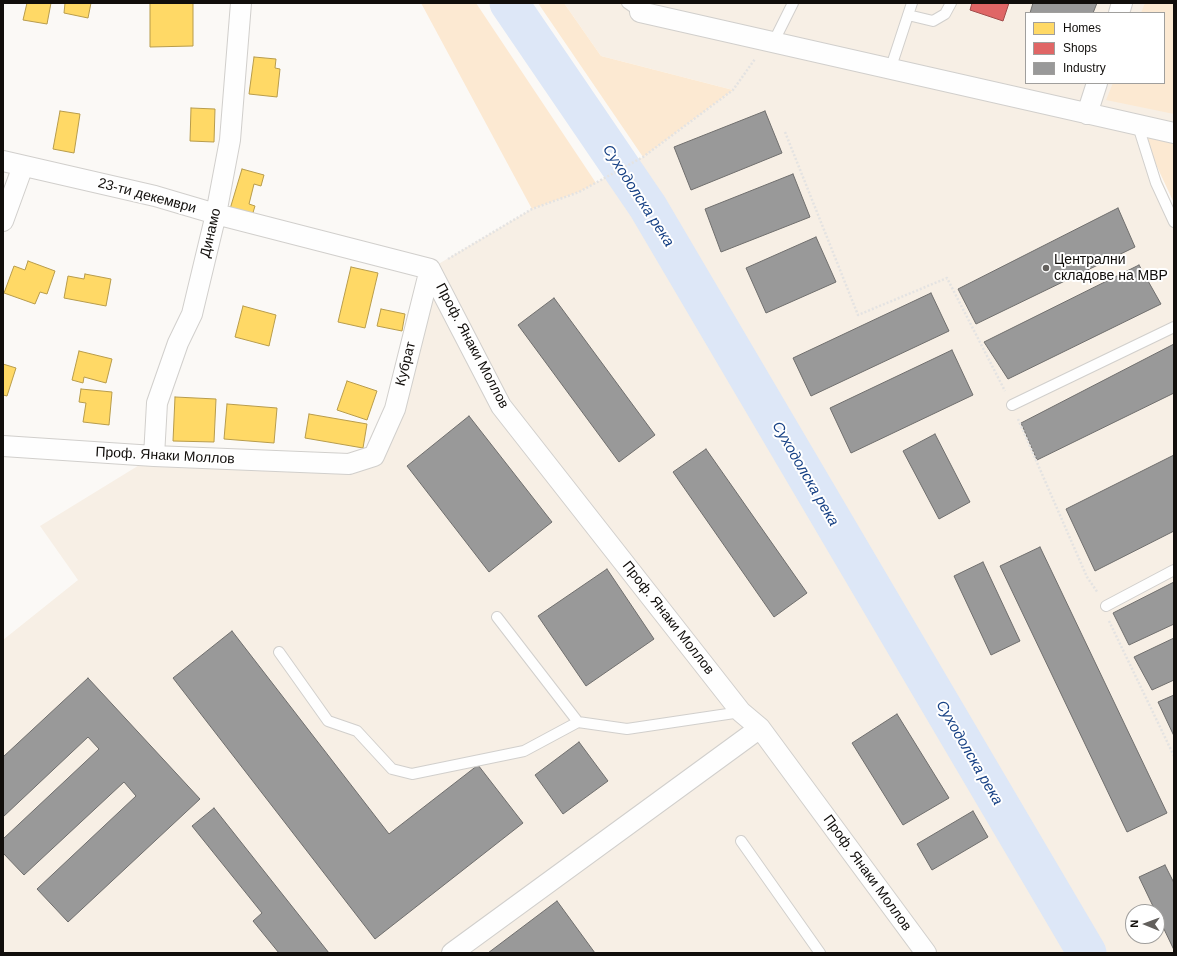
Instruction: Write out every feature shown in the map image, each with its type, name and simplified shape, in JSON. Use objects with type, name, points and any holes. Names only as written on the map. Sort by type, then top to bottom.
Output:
[{"type":"street","name":"Динамо","points":[[154,456],[157,403],[178,343],[192,314],[216,214],[230,140],[241,3]]},
{"type":"street","points":[[634,6],[770,43],[1174,133]]},
{"type":"street","points":[[1087,114],[1097,84]]},
{"type":"street","name":"23-ти декември","points":[[3,161],[155,196],[216,214],[430,269]]},
{"type":"street","points":[[3,220],[23,166]]},
{"type":"street","name":"Кубрат","points":[[374,456],[395,409],[430,269]]},
{"type":"street","name":"Проф. Янаки Моллов","points":[[430,269],[501,406],[741,712],[760,728],[926,953]]},
{"type":"street","name":"Проф. Янаки Моллов","points":[[3,446],[154,456],[349,464],[374,456]]},
{"type":"street","points":[[452,953],[760,728]]},
{"type":"lane","points":[[770,43],[794,3]]},
{"type":"lane","points":[[890,70],[912,3]]},
{"type":"lane","points":[[908,15],[933,21],[945,14],[951,3]]},
{"type":"lane","points":[[1138,126],[1156,183],[1174,222]]},
{"type":"lane","points":[[1012,405],[1174,327]]},
{"type":"lane","points":[[1106,606],[1174,570]]},
{"type":"lane","points":[[497,617],[578,722]]},
{"type":"lane","points":[[279,652],[328,720],[357,732],[392,769],[412,774],[524,751],[578,722],[627,729],[741,712]]},
{"type":"lane","points":[[741,841],[820,953]]},
{"type":"path","points":[[430,269],[532,209],[579,192],[644,157],[733,90],[770,43]]},
{"type":"path","points":[[785,132],[858,314],[947,278],[1012,405],[1087,577],[1106,606],[1110,622],[1174,756]]},
{"type":"shaded area","points":[[421,3],[476,3],[596,183],[579,192],[532,209]]},
{"type":"shaded area","points":[[538,3],[564,3],[601,56],[733,90],[643,157]]},
{"type":"shaded area","points":[[564,3],[1174,3],[1174,133],[1138,126],[1174,208],[1174,953],[3,953],[3,640],[78,580],[40,526],[154,456],[374,456],[430,269],[532,209],[579,192],[643,157],[733,90],[601,56]]},
{"type":"shaded area","points":[[1145,3],[1174,3],[1174,114],[1106,100],[1113,84],[1165,84],[1165,12],[1141,12]]},
{"type":"shaded area","points":[[1138,126],[1174,133],[1174,203]]},
{"type":"building: Homes","points":[[27,3],[51,3],[47,24],[23,20]]},
{"type":"building: Homes","points":[[65,3],[91,3],[88,18],[64,13]]},
{"type":"building: Homes","points":[[150,3],[193,3],[193,46],[150,47]]},
{"type":"building: Homes","points":[[254,57],[276,59],[275,68],[280,69],[277,97],[249,94]]},
{"type":"building: Homes","points":[[191,108],[215,109],[214,142],[190,141]]},
{"type":"building: Homes","points":[[60,111],[80,114],[74,153],[53,149]]},
{"type":"building: Homes","points":[[242,169],[264,175],[261,186],[254,184],[249,204],[255,206],[252,216],[230,209]]},
{"type":"building: Homes","points":[[28,261],[55,271],[47,294],[40,292],[35,304],[4,293],[14,266],[25,270]]},
{"type":"building: Homes","points":[[351,267],[378,273],[365,328],[338,322]]},
{"type":"building: Homes","points":[[85,274],[111,279],[106,306],[64,298],[68,276],[84,279]]},
{"type":"building: Homes","points":[[243,306],[276,315],[269,346],[235,337]]},
{"type":"building: Homes","points":[[381,309],[405,314],[402,331],[377,326]]},
{"type":"building: Homes","points":[[79,351],[112,359],[106,383],[84,377],[83,383],[72,380]]},
{"type":"building: Homes","points":[[3,364],[16,368],[7,396],[3,395]]},
{"type":"building: Homes","points":[[347,381],[377,391],[367,420],[337,410]]},
{"type":"building: Homes","points":[[81,389],[112,392],[109,425],[83,422],[86,403],[79,402]]},
{"type":"building: Homes","points":[[175,397],[216,399],[214,442],[173,441]]},
{"type":"building: Homes","points":[[227,404],[277,408],[274,443],[224,439]]},
{"type":"building: Homes","points":[[309,414],[367,424],[363,448],[305,438]]},
{"type":"building: Shops","points":[[972,3],[1009,3],[1003,21],[970,10]]},
{"type":"building: Industry","points":[[1033,3],[1097,3],[1093,12],[1030,12]]},
{"type":"building: Industry","points":[[765,111],[782,153],[691,190],[674,147]]},
{"type":"building: Industry","points":[[793,174],[810,217],[721,252],[705,209]]},
{"type":"building: Industry","name":"Централни складове на МВР","points":[[1118,208],[1135,247],[976,324],[958,289]]},
{"type":"building: Industry","points":[[816,237],[836,282],[766,313],[746,268]]},
{"type":"building: Industry","points":[[1139,265],[1161,304],[1008,379],[984,342]]},
{"type":"building: Industry","points":[[931,293],[949,331],[811,396],[793,358]]},
{"type":"building: Industry","points":[[554,298],[655,435],[619,462],[518,325]]},
{"type":"building: Industry","points":[[1174,344],[1174,393],[1037,460],[1021,423]]},
{"type":"building: Industry","points":[[952,350],[973,395],[851,453],[830,408]]},
{"type":"building: Industry","points":[[469,416],[552,522],[489,572],[407,466]]},
{"type":"building: Industry","points":[[935,434],[970,502],[939,519],[903,451]]},
{"type":"building: Industry","points":[[706,449],[807,593],[774,617],[673,472]]},
{"type":"building: Industry","points":[[1174,455],[1174,531],[1095,571],[1066,509]]},
{"type":"building: Industry","points":[[1040,547],[1167,813],[1127,832],[1000,566]]},
{"type":"building: Industry","points":[[983,562],[1020,641],[991,655],[954,576]]},
{"type":"building: Industry","points":[[607,569],[654,639],[586,686],[538,616]]},
{"type":"building: Industry","points":[[1174,582],[1174,624],[1129,645],[1113,613]]},
{"type":"building: Industry","points":[[232,631],[389,834],[478,765],[523,823],[375,939],[173,678]]},
{"type":"building: Industry","points":[[1174,638],[1174,680],[1152,690],[1134,657]]},
{"type":"building: Industry","points":[[88,678],[200,799],[68,922],[37,889],[136,796],[124,782],[24,875],[3,853],[3,839],[99,749],[88,737],[3,817],[3,757]]},
{"type":"building: Industry","points":[[1174,695],[1174,736],[1158,702]]},
{"type":"building: Industry","points":[[897,714],[949,798],[903,825],[852,743]]},
{"type":"building: Industry","points":[[579,742],[608,781],[563,814],[535,775]]},
{"type":"building: Industry","points":[[214,808],[329,953],[279,953],[253,921],[262,913],[192,826]]},
{"type":"building: Industry","points":[[973,811],[988,837],[932,870],[917,844]]},
{"type":"building: Industry","points":[[1165,865],[1174,883],[1174,950],[1165,931],[1165,904],[1152,904],[1139,877]]},
{"type":"building: Industry","points":[[557,901],[595,953],[488,953]]},
{"type":"waterway","name":"Суходолска река","points":[[509,3],[648,207],[1087,953]]},
{"type":"place","name":"Централни складове на МВР","points":[[1046,268]]}]
